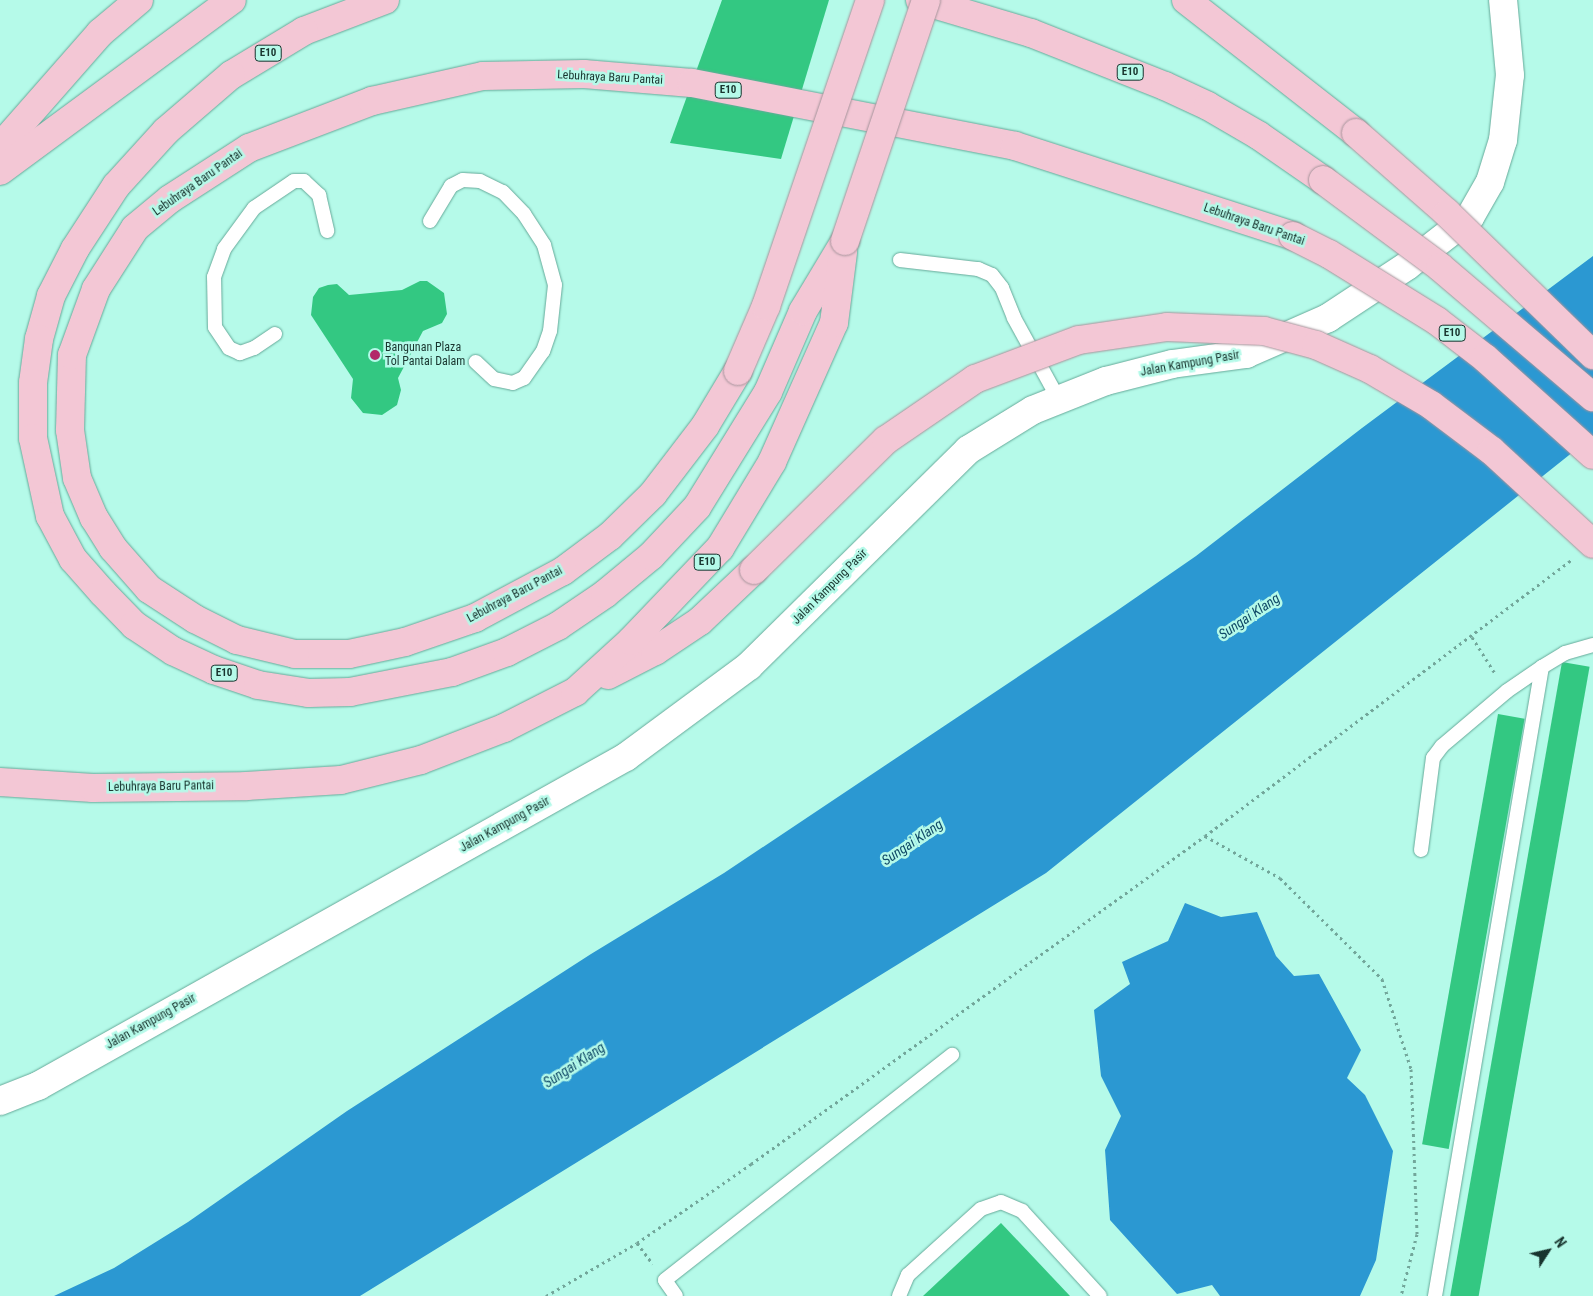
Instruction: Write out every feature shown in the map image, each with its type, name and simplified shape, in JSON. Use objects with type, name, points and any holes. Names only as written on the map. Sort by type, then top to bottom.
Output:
[{"type":"highway","points":[[0,147],[100,33],[139,0]]},
{"type":"highway","points":[[0,171],[232,0]]},
{"type":"highway","name":"Lebuhraya Baru Pantai","points":[[385,0],[304,31],[231,75],[166,131],[116,186],[75,249],[51,296],[39,339],[33,384],[33,438],[39,475],[50,516],[73,558],[103,593],[134,625],[173,650],[214,670],[258,684],[309,693],[350,692],[452,672],[507,652],[558,626],[605,594],[651,556],[697,507],[768,392],[803,311],[845,242]]},
{"type":"highway","name":"Lebuhraya Baru Pantai","points":[[870,0],[769,298],[738,371],[706,426],[653,494],[610,536],[563,571],[476,618],[406,642],[349,654],[294,654],[238,640],[195,619],[149,590],[113,548],[94,518],[77,478],[70,430],[72,355],[96,289],[135,228],[170,199],[249,148],[372,101],[483,76],[584,74],[692,83],[1015,146],[1293,236],[1346,264],[1437,321],[1485,358],[1593,455]]},
{"type":"highway","name":"E10","points":[[920,0],[1031,33],[1165,86],[1233,121],[1323,180],[1440,267],[1593,397]]},
{"type":"highway","name":"Lebuhraya Baru Pantai","points":[[0,782],[93,788],[246,786],[341,780],[421,760],[504,728],[575,692],[631,641],[720,548],[772,462],[834,323],[845,242],[926,0]]},
{"type":"highway","points":[[1186,0],[1356,133],[1447,213],[1593,355]]},
{"type":"highway","points":[[575,692],[655,651],[700,621],[886,440],[975,379],[1079,340],[1167,327],[1264,331],[1316,345],[1370,369],[1431,405],[1492,451],[1585,549]]},
{"type":"street","name":"Jalan Kampung Pasir","points":[[0,1101],[38,1086],[626,757],[749,666],[968,450],[1033,410],[1106,381],[1172,364],[1246,354],[1328,318],[1407,266],[1470,217],[1490,182],[1503,140],[1510,75],[1502,0]]},
{"type":"lane","points":[[430,221],[451,186],[463,180],[480,181],[503,192],[524,214],[544,245],[555,285],[550,330],[543,351],[524,378],[513,383],[494,379],[476,362]]},
{"type":"lane","points":[[275,334],[254,348],[240,353],[230,348],[215,327],[214,277],[224,250],[254,208],[294,181],[304,181],[319,195],[327,231]]},
{"type":"lane","points":[[900,260],[978,269],[992,275],[1002,288],[1014,318],[1059,400]]},
{"type":"lane","points":[[1421,850],[1433,758],[1442,746],[1507,691],[1542,667],[1564,653],[1593,645]]},
{"type":"lane","points":[[1435,1296],[1542,667]]},
{"type":"lane","points":[[676,1296],[665,1280],[952,1055]]},
{"type":"lane","points":[[899,1296],[908,1275],[981,1209],[1001,1202],[1013,1204],[1022,1211],[1100,1296]]},
{"type":"path","points":[[546,1296],[637,1243],[752,1164],[1205,836],[1472,637],[1585,549]]},
{"type":"path","points":[[1472,637],[1507,691]]},
{"type":"path","points":[[1205,836],[1280,878],[1382,979],[1411,1069],[1417,1234],[1401,1296]]},
{"type":"water","name":"Sungai Klang","points":[[1593,256],[1593,436],[1046,873],[360,1296],[54,1296],[114,1268],[188,1222],[347,1111],[591,954],[724,873],[1115,612],[1196,556],[1362,428]]},
{"type":"water","points":[[1185,903],[1221,917],[1257,912],[1276,956],[1294,976],[1319,974],[1361,1050],[1347,1078],[1365,1095],[1393,1151],[1376,1260],[1360,1296],[1220,1296],[1212,1285],[1177,1294],[1110,1220],[1105,1150],[1121,1116],[1101,1076],[1094,1010],[1130,984],[1122,962],[1168,941]]},
{"type":"building","points":[[722,0],[829,0],[781,159],[670,143]]},
{"type":"building","name":"Bangunan Plaza Tol Pantai Dalam","points":[[420,281],[427,281],[444,293],[447,314],[442,323],[423,331],[398,378],[401,390],[397,405],[382,415],[363,413],[351,398],[353,379],[311,315],[313,297],[319,288],[328,285],[337,284],[349,295],[402,290]]},
{"type":"building","points":[[1562,662],[1590,667],[1479,1296],[1450,1296]]},
{"type":"building","points":[[1498,714],[1525,719],[1449,1149],[1422,1144]]},
{"type":"building","points":[[1001,1223],[1070,1296],[923,1296]]},
{"type":"place","name":"Bangunan Plaza Tol Pantai Dalam","points":[[375,355]]}]
